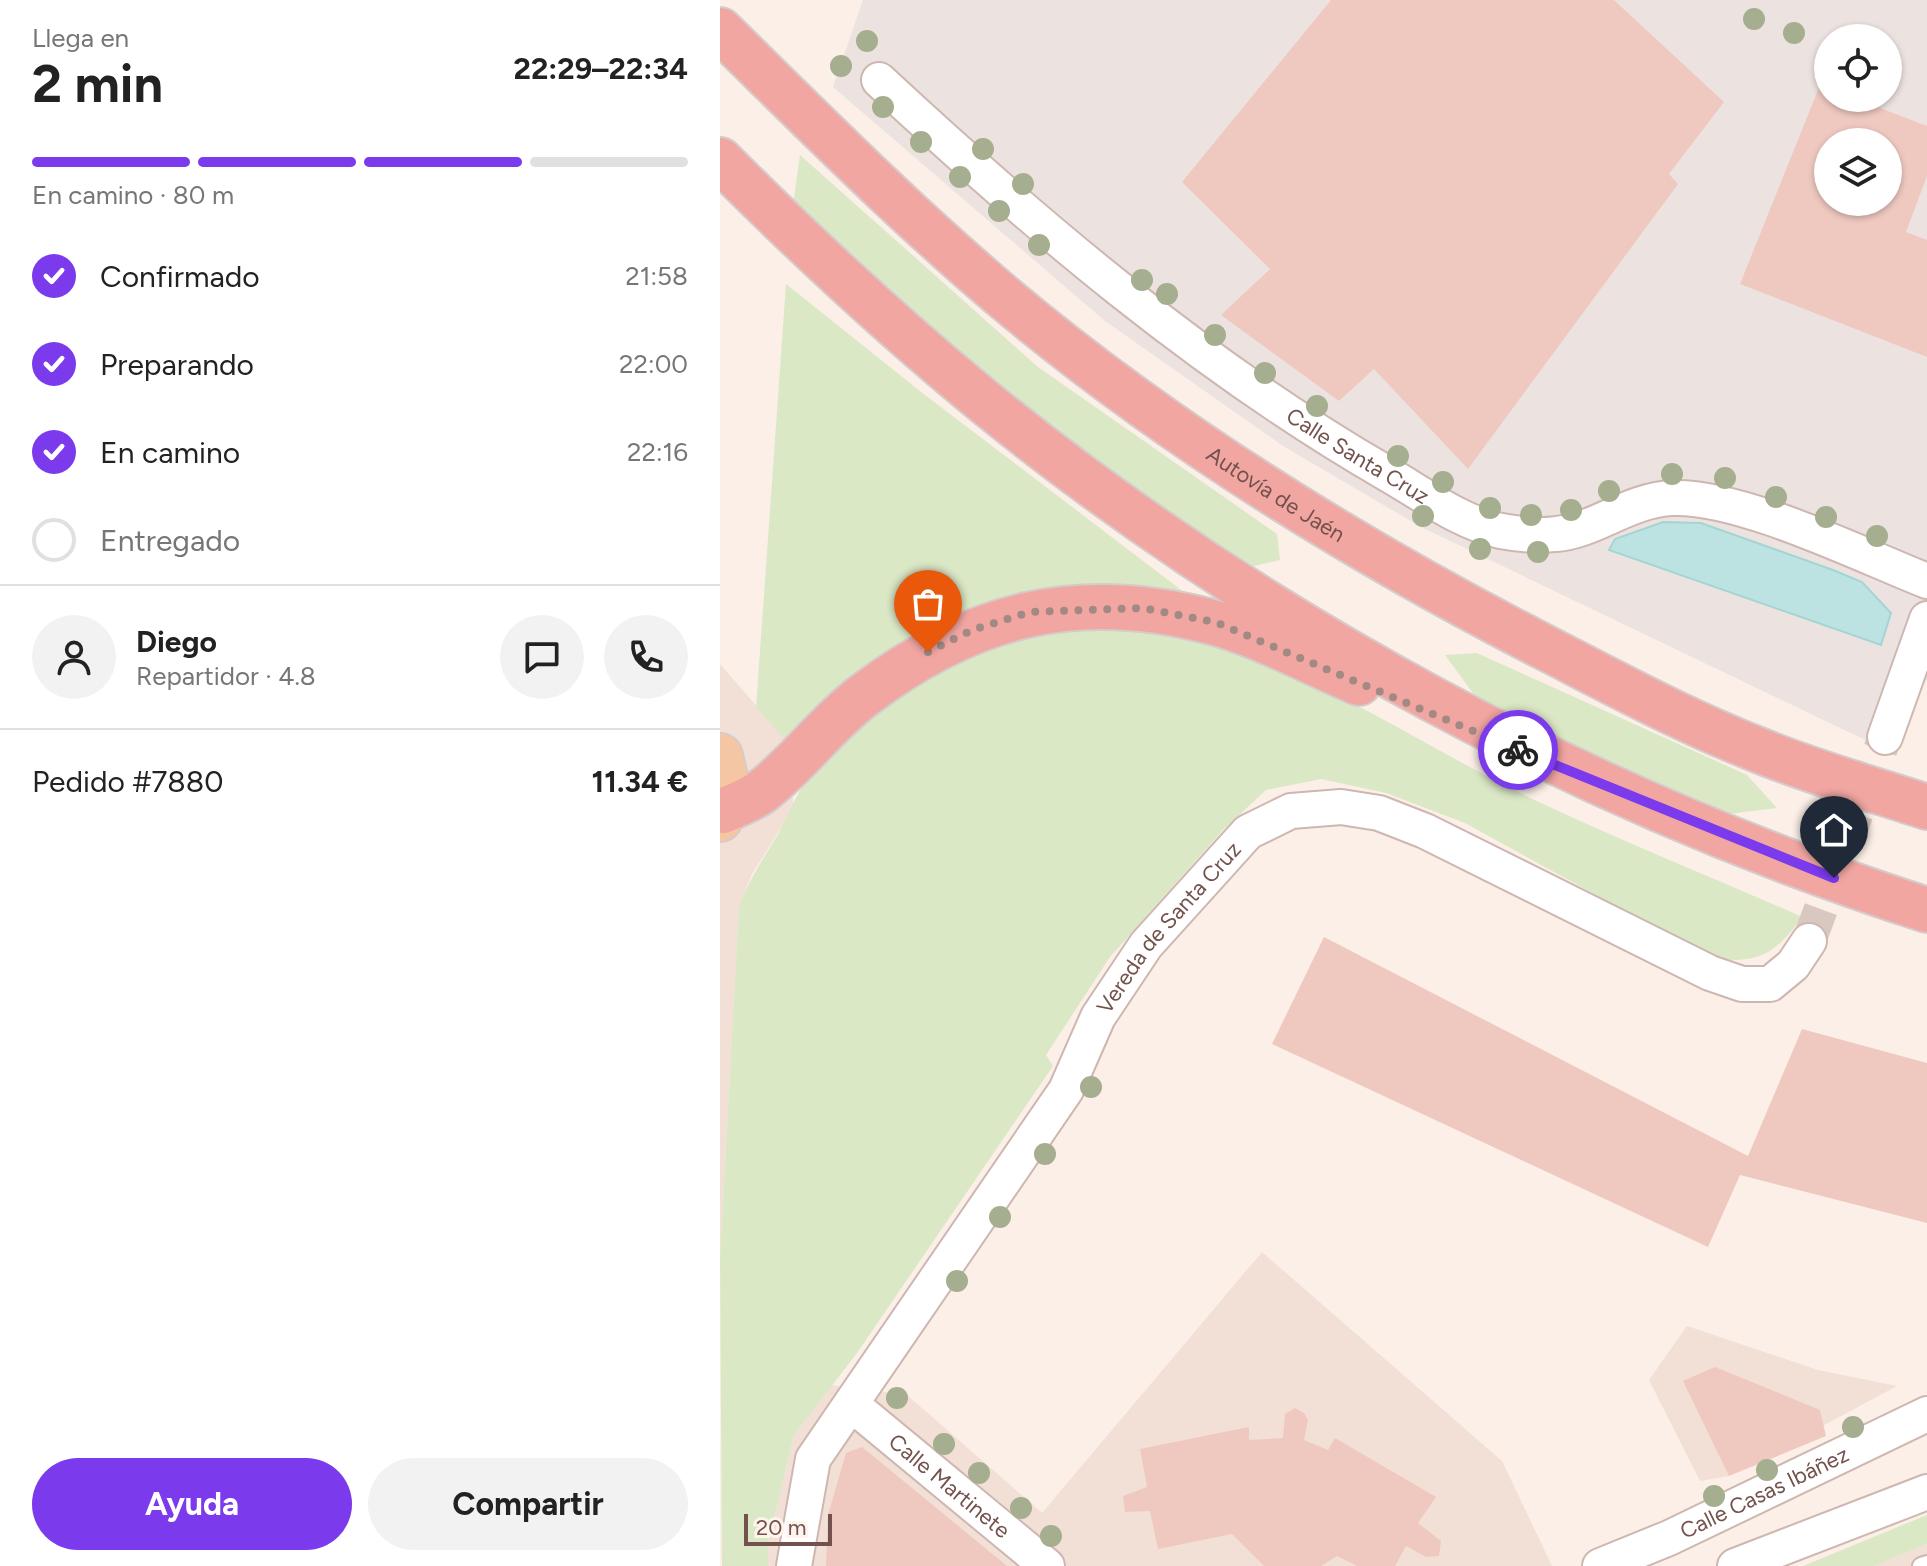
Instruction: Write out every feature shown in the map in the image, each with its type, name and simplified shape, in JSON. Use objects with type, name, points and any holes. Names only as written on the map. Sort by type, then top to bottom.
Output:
[{"type":"highway","name":"Autovía de Jaén","points":[[720,30],[930,234],[1011,303],[1176,430],[1264,487],[1438,592],[1677,716],[1762,752],[1927,807]]},
{"type":"highway","points":[[720,160],[780,219],[986,403],[1170,539],[1377,669],[1614,790]]},
{"type":"highway","points":[[722,815],[760,792],[846,710],[907,663],[972,630],[1030,612],[1143,608],[1215,622],[1614,790],[1861,889],[1927,910]]},
{"type":"main road","points":[[720,756],[726,782],[722,815]]},
{"type":"street","name":"Calle Santa Cruz","points":[[879,80],[1049,232],[1174,330],[1306,427],[1451,510],[1500,531],[1558,534],[1632,504],[1672,498],[1715,500],[1927,581]]},
{"type":"street","points":[[1885,737],[1927,619]]},
{"type":"street","name":"Vereda de Santa Cruz","points":[[794,1566],[813,1459],[1066,1090],[1098,1017],[1117,983],[1146,945],[1248,832],[1291,811],[1341,807],[1379,813],[1425,831],[1710,973],[1742,984],[1770,984],[1793,965],[1809,941]]},
{"type":"street","name":"Calle Martinete","points":[[851,1404],[1047,1566]]},
{"type":"street","name":"Calle Casas Ibáñez","points":[[1600,1566],[1669,1538],[1927,1414]]},
{"type":"street","points":[[1735,1566],[1927,1492]]},
{"type":"lane","points":[[1921,1566],[1927,1564]]},
{"type":"shaded area","points":[[863,0],[1927,0],[1927,679],[1920,689],[1898,751],[1861,738],[1421,527],[1283,446],[1105,321],[833,87]]},
{"type":"shaded area","points":[[720,664],[785,739],[794,807],[752,874],[739,905],[720,1256]]},
{"type":"shaded area","points":[[1262,1252],[1502,1461],[1552,1566],[768,1566],[768,1543],[794,1435],[832,1385],[907,1395],[1042,1513]]},
{"type":"shaded area","points":[[1687,1326],[1818,1370],[1897,1386],[1729,1476],[1700,1481],[1649,1380]]},
{"type":"shaded area","points":[[1927,1544],[1927,1566],[1874,1566]]},
{"type":"green space","points":[[800,155],[1038,367],[1277,534],[1280,560],[1254,566],[1192,527],[1072,443],[957,352],[793,205]]},
{"type":"green space","points":[[786,284],[925,395],[1193,599],[867,669],[824,700],[785,739],[756,708]]},
{"type":"green space","points":[[1140,625],[1193,637],[1296,675],[1539,802],[1802,917],[1783,941],[1763,955],[1740,960],[1709,957],[1465,823],[1386,793],[1321,779],[1266,790],[1223,830],[1110,957],[1046,1055],[1053,1066],[857,1353],[794,1435],[768,1543],[768,1566],[722,1566],[720,1256],[739,905],[809,777],[853,731],[906,691],[965,659],[996,647],[1054,634]]},
{"type":"green space","points":[[1477,653],[1747,775],[1777,808],[1728,814],[1614,765],[1475,696],[1445,655]]},
{"type":"green space","points":[[1927,1515],[1927,1544],[1874,1566],[1803,1566]]},
{"type":"water","points":[[1663,522],[1701,523],[1862,582],[1891,613],[1881,645],[1609,550],[1615,539]]},
{"type":"building","points":[[1331,0],[1614,0],[1724,102],[1669,174],[1678,184],[1468,469],[1374,369],[1339,401],[1221,315],[1270,269],[1182,182]]},
{"type":"building","points":[[1814,100],[1814,112],[1890,112],[1927,126],[1927,176],[1906,232],[1927,240],[1927,357],[1740,284]]},
{"type":"building","points":[[1324,937],[1748,1156],[1802,1029],[1927,1063],[1927,1223],[1740,1175],[1708,1247],[1272,1044]]},
{"type":"building","points":[[1715,1367],[1820,1410],[1826,1436],[1729,1476],[1683,1381]]},
{"type":"building","points":[[1295,1408],[1304,1413],[1308,1420],[1304,1440],[1328,1450],[1335,1438],[1436,1497],[1418,1523],[1441,1541],[1439,1556],[1426,1557],[1406,1546],[1395,1566],[1357,1566],[1337,1556],[1321,1566],[1264,1566],[1232,1534],[1158,1549],[1150,1511],[1125,1512],[1123,1496],[1147,1487],[1140,1449],[1249,1427],[1249,1440],[1283,1438],[1285,1414]]},
{"type":"building","points":[[862,1447],[1007,1566],[826,1566],[828,1515],[846,1453]]},
{"type":"tunnel","points":[[1809,941],[1885,737]]},
{"type":"way so far","points":[[928,652],[972,630],[1030,612],[1143,608],[1215,622],[1518,750]]},
{"type":"route","points":[[1518,750],[1834,878]]}]
